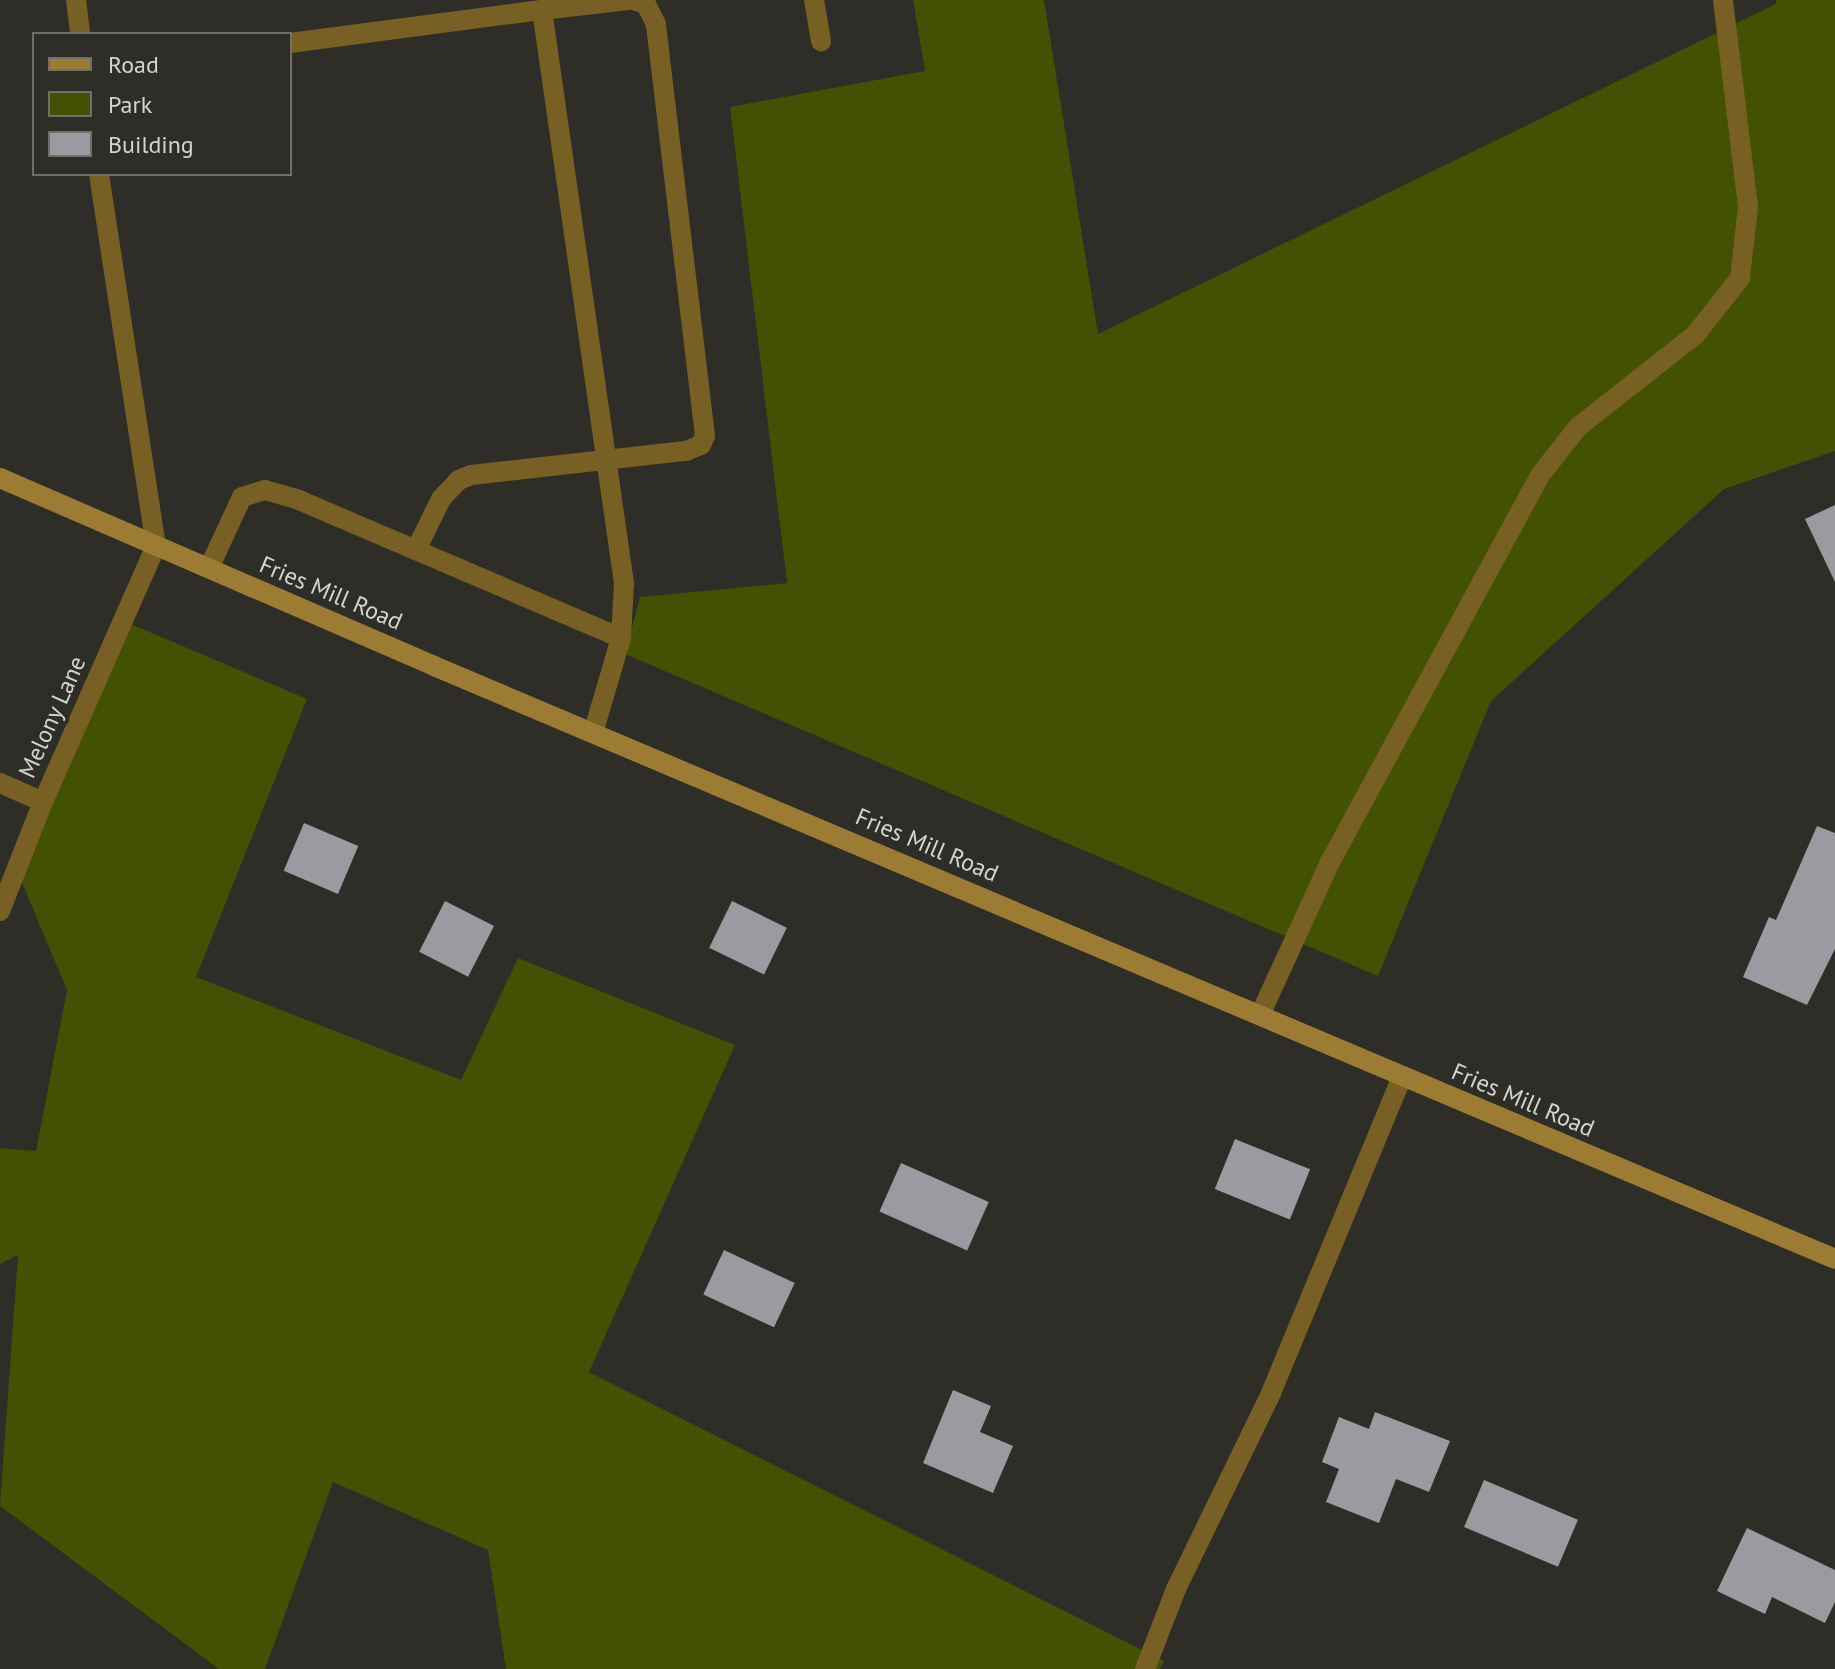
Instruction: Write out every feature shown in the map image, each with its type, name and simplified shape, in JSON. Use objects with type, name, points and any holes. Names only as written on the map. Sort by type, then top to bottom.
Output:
[{"type":"main road","name":"Fries Mill Road","points":[[0,478],[593,733],[1835,1259]]},
{"type":"street","points":[[76,0],[80,32]]},
{"type":"street","points":[[292,43],[631,0],[646,4],[656,24],[706,423],[705,436],[695,449],[492,471],[459,480],[441,499],[416,550]]},
{"type":"street","points":[[814,0],[821,41]]},
{"type":"street","points":[[1260,1015],[1329,864],[1541,474],[1578,427],[1695,335],[1740,278],[1748,207],[1723,0]]},
{"type":"street","points":[[542,10],[624,583],[621,638],[593,733]]},
{"type":"street","points":[[99,176],[156,546]]},
{"type":"street","points":[[209,568],[242,497],[265,490],[299,500],[621,638]]},
{"type":"street","name":"Melony Lane","points":[[1,903],[156,546]]},
{"type":"street","points":[[0,783],[43,802]]},
{"type":"street","points":[[1145,1669],[1176,1589],[1271,1393],[1402,1076]]},
{"type":"green space","points":[[913,0],[1044,0],[1098,334],[1776,4],[1776,0],[1835,0],[1835,451],[1724,489],[1491,701],[1378,976],[625,654],[640,597],[787,583],[730,107],[925,71]]},
{"type":"green space","points":[[126,622],[307,699],[196,977],[461,1080],[518,958],[735,1045],[589,1372],[1164,1661],[1160,1669],[506,1669],[488,1550],[333,1482],[265,1669],[219,1669],[0,1506],[18,1255],[0,1264],[0,1148],[36,1151],[67,990],[18,873]]},
{"type":"building","points":[[1835,505],[1835,582],[1805,519]]},
{"type":"building","points":[[304,823],[358,846],[338,894],[284,871]]},
{"type":"building","points":[[1817,826],[1835,833],[1835,949],[1807,1005],[1743,977],[1769,917],[1776,920]]},
{"type":"building","points":[[445,901],[494,926],[468,977],[419,952]]},
{"type":"building","points":[[732,901],[787,928],[764,974],[709,948]]},
{"type":"building","points":[[1235,1139],[1310,1169],[1290,1219],[1215,1189]]},
{"type":"building","points":[[901,1163],[989,1202],[967,1250],[879,1211]]},
{"type":"building","points":[[724,1250],[795,1283],[774,1327],[703,1294]]},
{"type":"building","points":[[953,1390],[991,1406],[980,1432],[1013,1446],[993,1493],[923,1463]]},
{"type":"building","points":[[1375,1412],[1450,1441],[1429,1492],[1396,1479],[1379,1523],[1326,1502],[1339,1469],[1322,1462],[1339,1417],[1369,1429]]},
{"type":"building","points":[[1484,1480],[1578,1520],[1558,1567],[1464,1527]]},
{"type":"building","points":[[1747,1528],[1835,1570],[1835,1602],[1825,1623],[1772,1597],[1765,1614],[1717,1591]]}]
